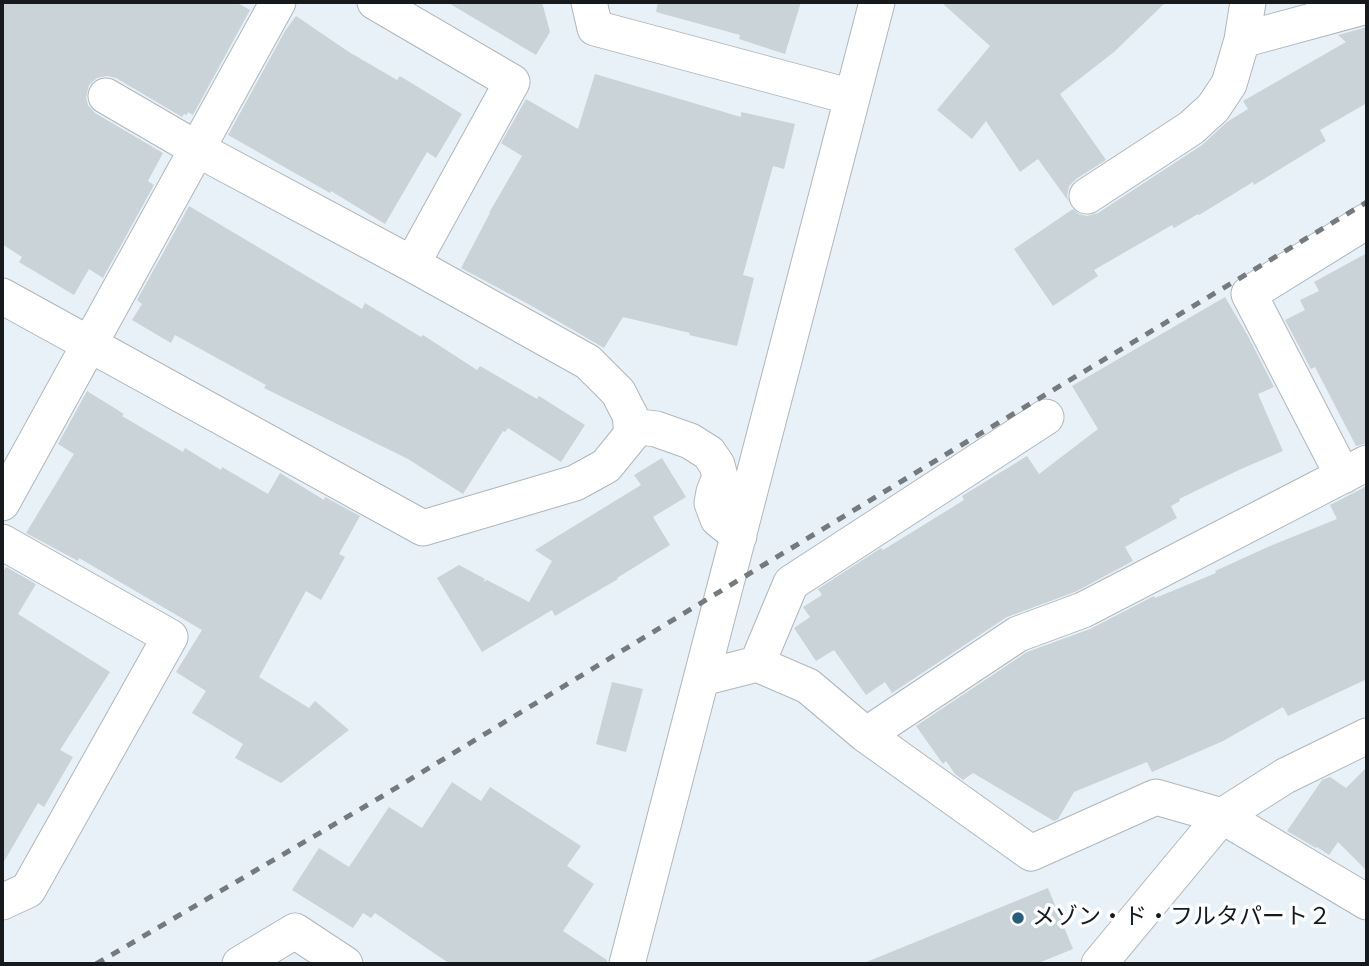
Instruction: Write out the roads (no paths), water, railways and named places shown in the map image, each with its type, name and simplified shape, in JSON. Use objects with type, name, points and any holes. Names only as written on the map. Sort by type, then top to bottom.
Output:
[{"type":"street","points":[[2,503],[278,2]]},
{"type":"street","points":[[375,2],[512,82],[412,264]]},
{"type":"street","points":[[589,2],[595,28],[852,97]]},
{"type":"street","points":[[627,964],[877,2]]},
{"type":"street","points":[[1087,196],[1191,128],[1213,108],[1230,84],[1242,40],[1248,2]]},
{"type":"street","points":[[1242,40],[1367,6]]},
{"type":"street","points":[[2,296],[423,528],[575,483],[606,466],[632,434],[630,415],[618,392],[588,362],[197,149],[106,96]]},
{"type":"street","points":[[866,735],[1018,634],[1083,610],[1355,470],[1249,294],[1367,221]]},
{"type":"street","points":[[757,664],[791,583],[1046,417]]},
{"type":"street","points":[[631,426],[656,429],[690,441],[709,453],[717,465],[720,477],[713,492],[712,503],[718,519],[739,536]]},
{"type":"street","points":[[2,542],[170,637],[28,890],[2,902]]},
{"type":"street","points":[[702,678],[757,664],[808,686],[866,735],[1031,853],[1156,797],[1222,816],[1367,902]]},
{"type":"street","points":[[1099,964],[1222,816],[1285,776],[1367,736]]},
{"type":"street","points":[[240,964],[295,931],[345,964]]},
{"type":"railway","points":[[96,964],[381,797],[1367,202]]},
{"type":"place","name":"メゾン・ド・フルタパート２","points":[[1018,918]]}]
